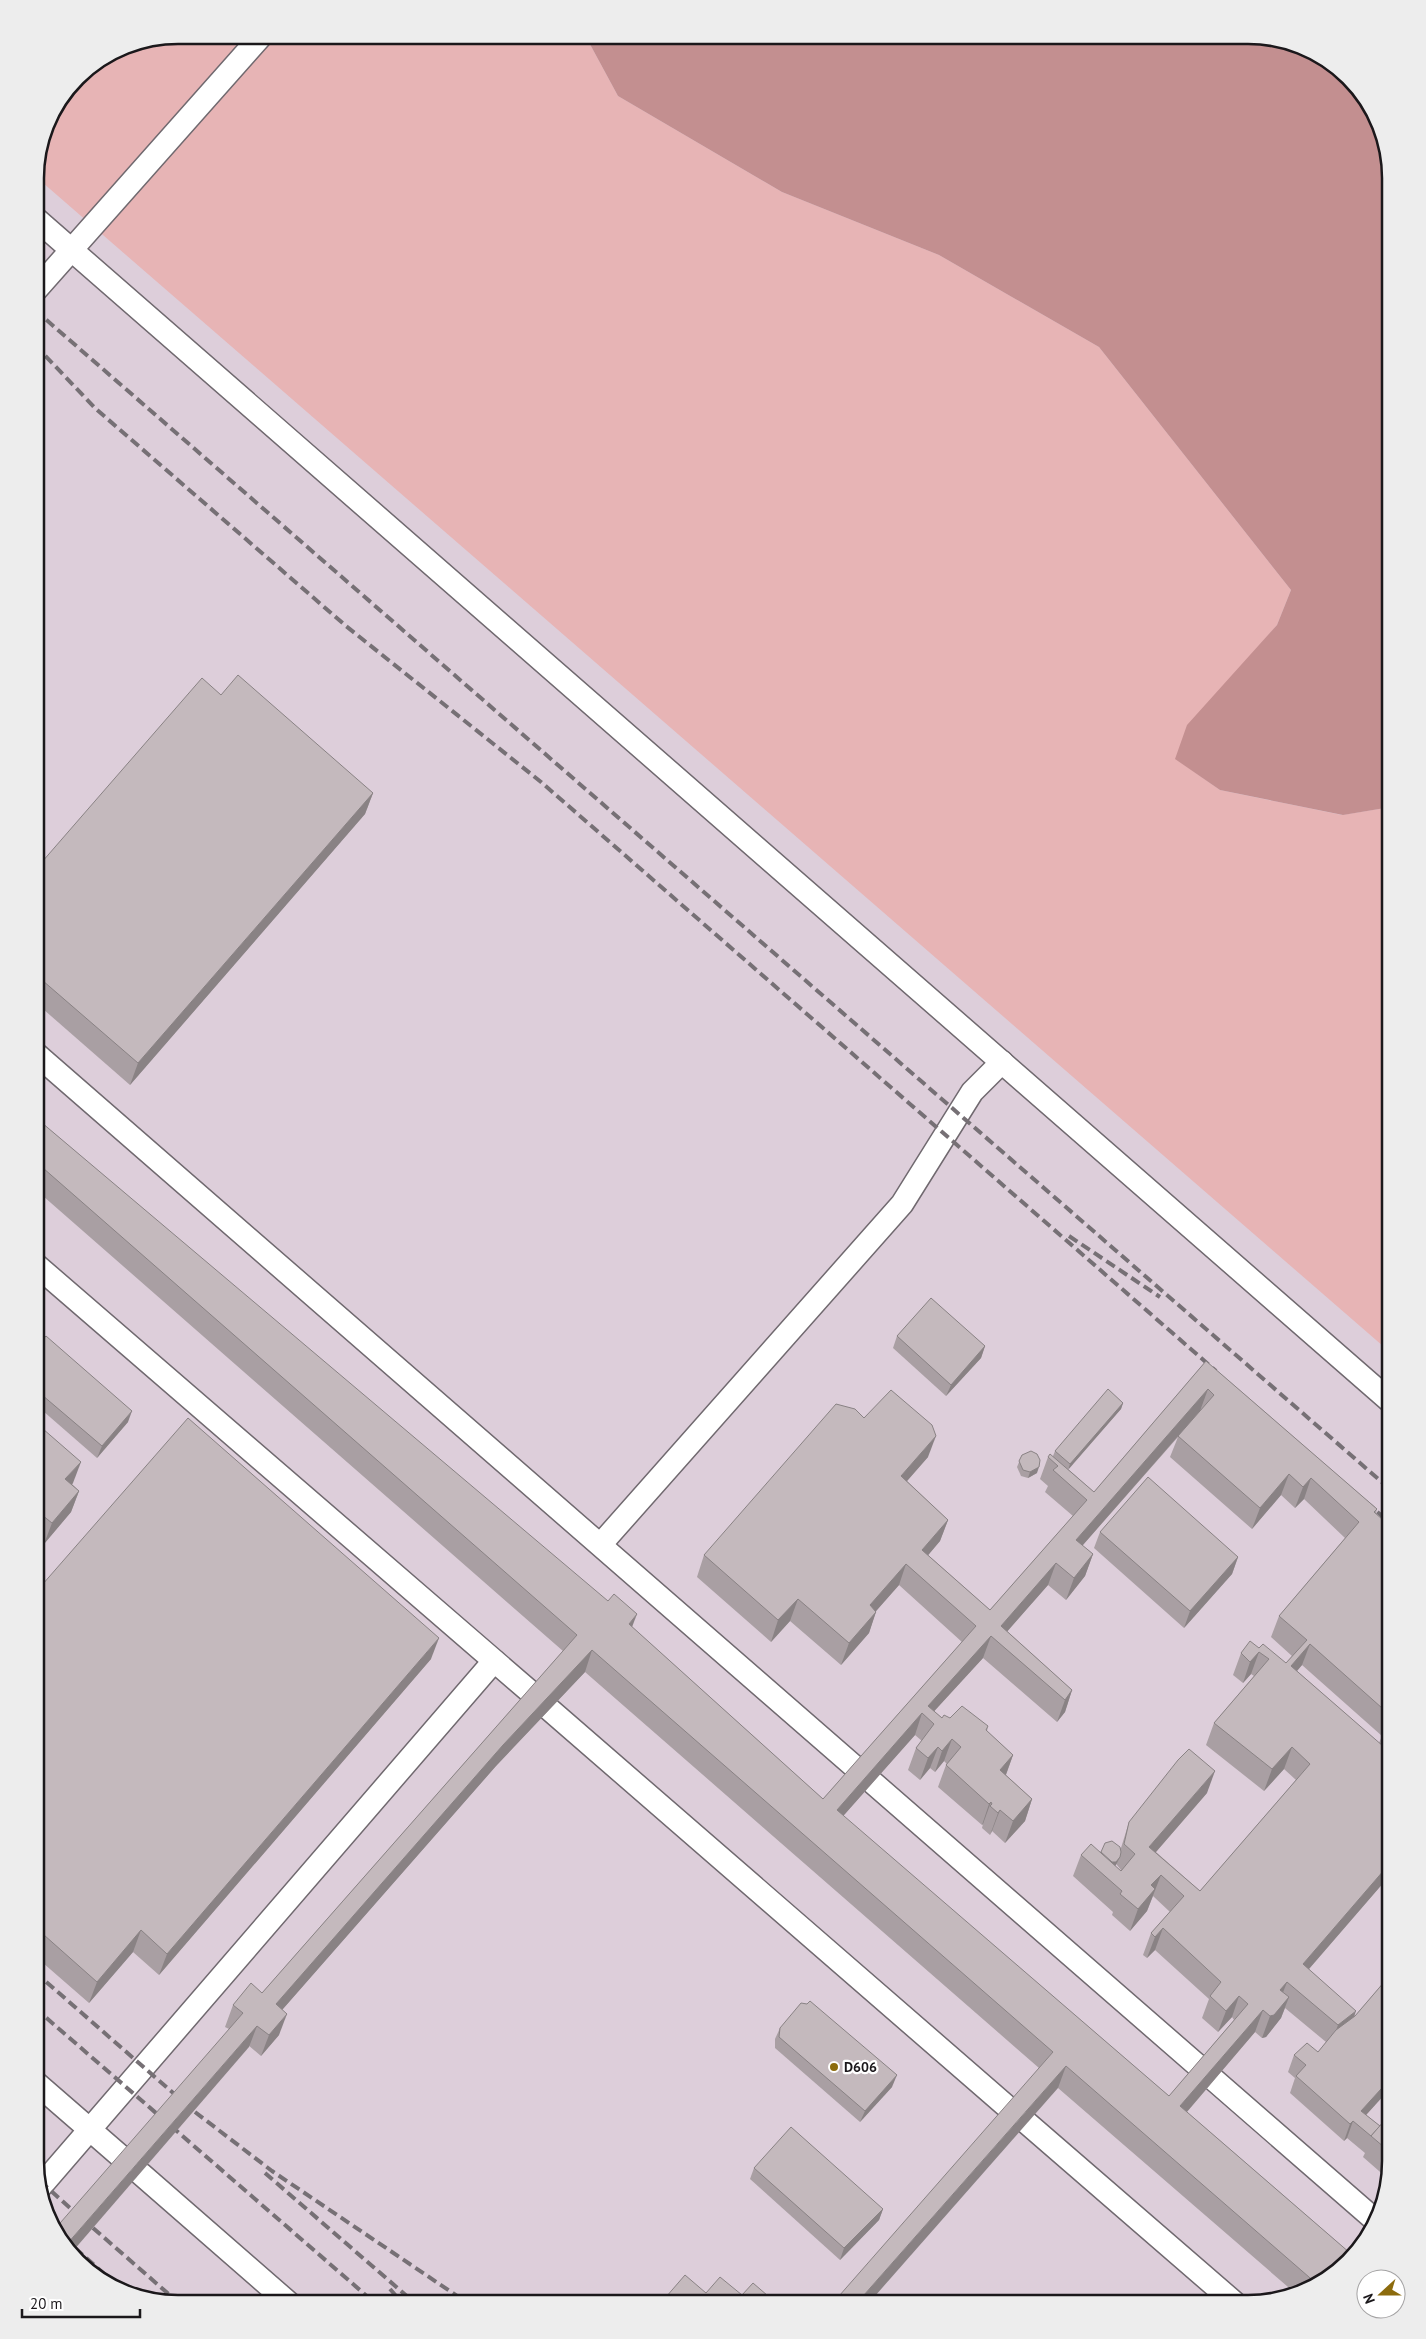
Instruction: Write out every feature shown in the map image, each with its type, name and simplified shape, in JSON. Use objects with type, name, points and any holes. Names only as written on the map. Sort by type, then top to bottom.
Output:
[{"type":"lane","points":[[44,281],[254,44]]},
{"type":"lane","points":[[44,226],[1382,1394]]},
{"type":"lane","points":[[44,1061],[1370,2216]]},
{"type":"lane","points":[[601,1544],[902,1204],[972,1092],[1002,1062]]},
{"type":"lane","points":[[44,1272],[1226,2295]]},
{"type":"lane","points":[[45,2181],[494,1661]]},
{"type":"lane","points":[[44,2090],[280,2295]]},
{"type":"shaded area","points":[[169,44],[1257,44],[1275,46],[1291,51],[1323,66],[1349,89],[1360,103],[1368,118],[1380,151],[1382,169],[1382,2161],[1378,2196],[1372,2213],[1355,2243],[1330,2268],[1308,2281],[1275,2293],[1257,2295],[169,2295],[151,2293],[135,2288],[103,2273],[77,2250],[66,2236],[58,2221],[46,2188],[44,2170],[44,169],[48,143],[54,126],[71,96],[89,77],[103,66],[126,54],[151,46]]},
{"type":"shaded area","points":[[169,44],[590,44],[618,96],[782,192],[939,255],[1099,347],[1291,590],[1277,625],[1235,674],[1176,759],[1220,790],[1342,815],[1382,808],[1382,1345],[44,184],[45,160],[54,126],[71,96],[83,83],[103,66],[126,54],[151,46]]},
{"type":"shaded area","points":[[590,44],[1257,44],[1275,46],[1308,58],[1323,66],[1337,77],[1360,103],[1368,118],[1380,151],[1382,169],[1382,808],[1343,815],[1220,790],[1175,759],[1187,725],[1277,625],[1291,590],[1099,347],[939,255],[782,192],[618,96]]},
{"type":"building","points":[[238,675],[373,793],[138,1063],[44,982],[44,860],[202,678],[221,695]]},
{"type":"building","points":[[44,1125],[608,1601],[614,1594],[637,1614],[629,1624],[823,1799],[976,1626],[906,1564],[870,1605],[876,1612],[849,1643],[798,1599],[778,1620],[704,1555],[836,1404],[855,1409],[864,1418],[891,1390],[932,1425],[936,1436],[901,1476],[948,1520],[922,1550],[990,1610],[1087,1500],[1053,1470],[1058,1466],[1048,1457],[1050,1454],[1094,1492],[1206,1361],[1377,1509],[1374,1512],[1382,1519],[1382,1708],[1310,1644],[1291,1666],[1382,1745],[1382,1872],[1303,1964],[1356,2011],[1338,2025],[1287,1982],[1280,1990],[1289,1997],[1274,2015],[1270,2016],[1263,2010],[1180,2106],[1348,2251],[1330,2268],[1311,2279],[1066,2066],[864,2295],[840,2295],[1053,2052],[592,1650],[503,1745],[276,2004],[287,2014],[269,2035],[257,2026],[70,2241],[59,2224],[243,2013],[233,2005],[251,1983],[262,1993],[577,1635],[44,1169]],"holes":[[[1208,1389],[1214,1395],[1178,1436],[1260,1508],[1289,1474],[1303,1487],[1311,1478],[1359,1522],[1279,1616],[1307,1640],[1286,1663],[1263,1644],[1259,1648],[1250,1641],[1241,1653],[1250,1662],[1259,1652],[1269,1659],[1214,1723],[1272,1769],[1292,1747],[1310,1764],[1200,1891],[1149,1847],[1215,1771],[1189,1749],[1178,1760],[1129,1822],[1124,1844],[1135,1854],[1121,1871],[1091,1844],[1081,1855],[1122,1891],[1120,1894],[1138,1909],[1155,1889],[1151,1885],[1161,1875],[1184,1896],[1151,1933],[1155,1937],[1163,1928],[1221,1982],[1210,1996],[1226,2011],[1239,1996],[1248,2004],[1169,2096],[837,1810],[922,1713],[934,1724],[916,1748],[928,1758],[938,1747],[942,1751],[952,1739],[961,1747],[946,1765],[989,1804],[991,1802],[990,1806],[998,1813],[1000,1810],[1013,1821],[1032,1799],[1000,1770],[1013,1755],[986,1730],[988,1726],[962,1706],[950,1718],[944,1715],[942,1718],[928,1706],[991,1636],[1065,1700],[1072,1690],[1001,1626],[1056,1563],[1074,1578],[1093,1554],[1076,1540]]]},
{"type":"building","points":[[931,1298],[985,1346],[951,1385],[897,1336]]},
{"type":"building","points":[[46,1336],[132,1411],[102,1446],[44,1397],[44,1338]]},
{"type":"building","points":[[1108,1389],[1123,1403],[1070,1464],[1055,1451]]},
{"type":"building","points":[[188,1418],[439,1638],[167,1954],[141,1930],[97,1982],[44,1935],[44,1583]]},
{"type":"building","points":[[44,1430],[81,1462],[65,1479],[79,1491],[52,1523],[44,1517]]},
{"type":"building","points":[[1031,1451],[1037,1454],[1040,1460],[1039,1467],[1030,1472],[1023,1470],[1019,1461],[1022,1455]]},
{"type":"building","points":[[1148,1477],[1238,1557],[1190,1611],[1100,1532]]},
{"type":"building","points":[[1112,1841],[1120,1847],[1121,1852],[1116,1862],[1112,1862],[1101,1852],[1105,1843]]},
{"type":"building","points":[[1382,1984],[1382,2088],[1361,2111],[1380,2126],[1371,2136],[1353,2121],[1350,2124],[1296,2076],[1306,2065],[1294,2055],[1307,2043],[1318,2052],[1336,2030],[1355,2016]]},
{"type":"building","name":"D606","points":[[810,2001],[897,2075],[865,2111],[779,2037],[780,2028],[801,2003],[807,2004]]},
{"type":"building","points":[[1382,2123],[1382,2145],[1371,2136]]},
{"type":"building","points":[[791,2127],[883,2209],[844,2248],[754,2168]]},
{"type":"building","points":[[685,2275],[706,2293],[720,2277],[742,2295],[668,2295]]},
{"type":"building","points":[[753,2283],[767,2295],[742,2295]]},
{"type":"railway","points":[[44,318],[1382,1482]]},
{"type":"railway","points":[[44,354],[96,409],[346,626],[541,782],[1216,1371]]},
{"type":"railway","points":[[1069,1236],[1160,1297]]},
{"type":"railway","points":[[1366,1502],[1382,1516]]},
{"type":"railway","points":[[44,1980],[180,2099]]},
{"type":"railway","points":[[44,2016],[366,2295]]},
{"type":"railway","points":[[195,2112],[272,2171],[456,2295]]},
{"type":"railway","points":[[265,2173],[406,2295]]},
{"type":"railway","points":[[46,2186],[79,2216]]},
{"type":"railway","points":[[93,2228],[170,2295]]},
{"type":"railway","points":[[76,2249],[104,2273]]},
{"type":"railway","points":[[390,2289],[395,2295]]},
{"type":"place","name":"D606","points":[[834,2067]]}]
